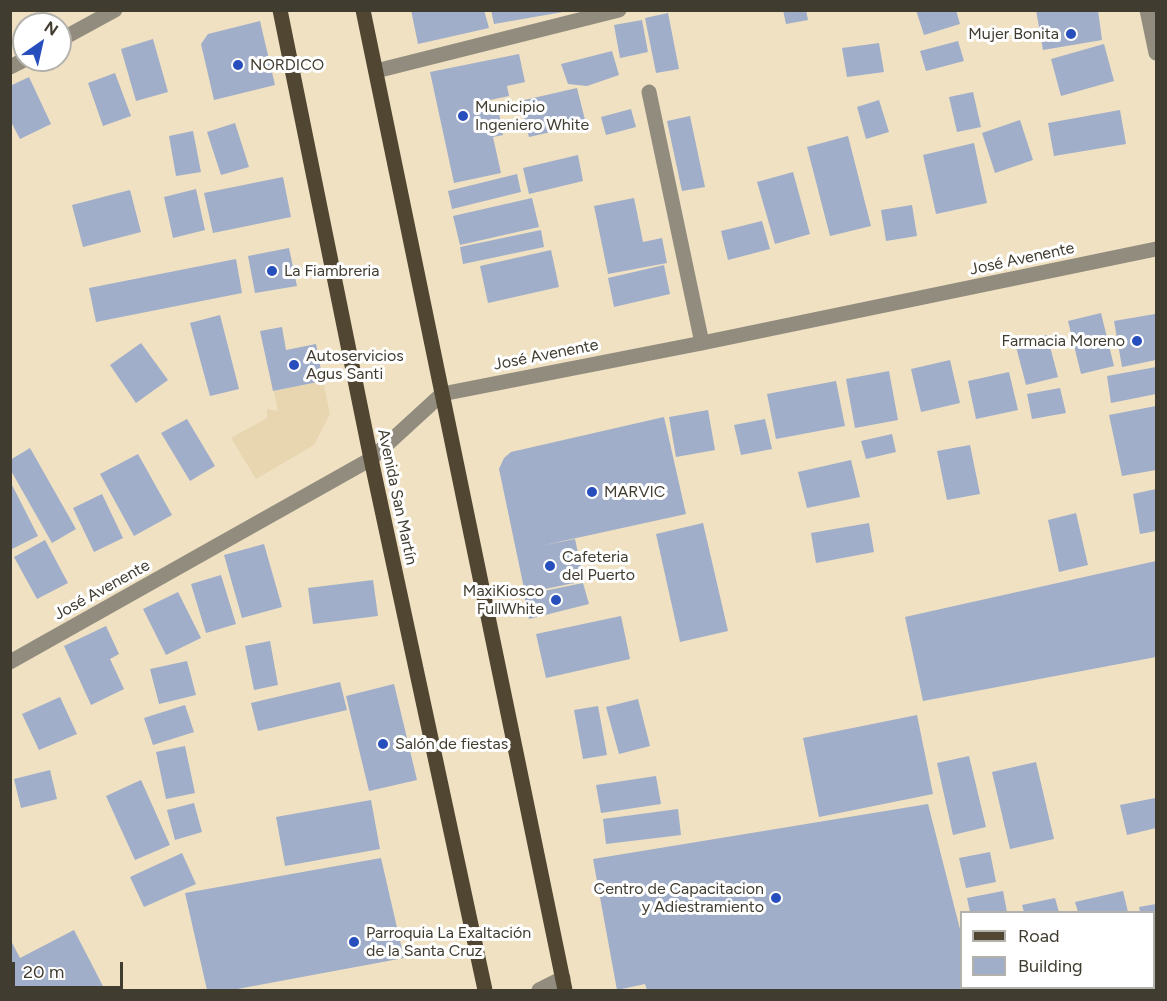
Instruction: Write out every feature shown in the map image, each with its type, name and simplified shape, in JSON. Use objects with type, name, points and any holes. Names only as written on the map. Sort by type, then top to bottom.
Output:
[{"type":"main road","name":"Avenida San Martín","points":[[280,10],[370,459],[484,990]]},
{"type":"main road","points":[[363,10],[564,984]]},
{"type":"street","points":[[72,33],[115,10]]},
{"type":"street","points":[[376,71],[619,10]]},
{"type":"street","points":[[1148,10],[1156,52]]},
{"type":"street","points":[[649,92],[702,343]]},
{"type":"street","name":"José Avenente","points":[[10,662],[370,459],[442,394],[1156,249]]},
{"type":"street","points":[[539,990],[564,984]]},
{"type":"shaded area","points":[[323,381],[330,414],[314,445],[256,479],[231,438],[267,418],[267,409],[278,411],[274,391]]},
{"type":"building","points":[[411,10],[484,10],[489,28],[418,44]]},
{"type":"building","points":[[491,10],[563,10],[563,12],[494,24]]},
{"type":"building","points":[[783,10],[806,10],[808,20],[786,24]]},
{"type":"building","points":[[916,10],[956,10],[960,24],[924,35]]},
{"type":"building","name":"Mujer Bonita","points":[[1036,10],[1098,10],[1102,40],[1043,50]]},
{"type":"building","points":[[668,13],[679,69],[656,73],[645,18]]},
{"type":"building","points":[[642,20],[648,52],[620,58],[614,25]]},
{"type":"building","name":"NORDICO","points":[[260,21],[275,85],[214,100],[201,44],[208,34]]},
{"type":"building","points":[[153,39],[168,92],[136,101],[121,49]]},
{"type":"building","points":[[958,41],[964,61],[926,71],[920,51]]},
{"type":"building","points":[[879,43],[884,72],[847,77],[842,48]]},
{"type":"building","points":[[1104,44],[1114,81],[1061,96],[1051,59]]},
{"type":"building","points":[[612,51],[619,75],[587,86],[568,84],[561,64]]},
{"type":"building","points":[[519,54],[525,82],[507,86],[509,96],[485,101],[487,111],[498,108],[503,135],[493,137],[501,173],[454,183],[430,72]]},
{"type":"building","points":[[115,73],[131,116],[103,126],[88,83]]},
{"type":"building","points":[[29,77],[51,124],[20,139],[10,120],[10,86]]},
{"type":"building","points":[[577,88],[586,124],[529,137],[520,101]]},
{"type":"building","points":[[973,92],[981,127],[957,132],[949,97]]},
{"type":"building","points":[[879,100],[889,132],[866,139],[857,107]]},
{"type":"building","points":[[631,109],[636,127],[606,135],[601,117]]},
{"type":"building","points":[[1120,110],[1126,144],[1054,156],[1048,123]]},
{"type":"building","points":[[690,116],[705,187],[682,191],[667,121]]},
{"type":"building","points":[[1020,120],[1033,160],[995,173],[982,133]]},
{"type":"building","points":[[235,123],[249,167],[221,175],[207,132]]},
{"type":"building","points":[[193,131],[201,172],[176,176],[169,136]]},
{"type":"building","points":[[848,136],[871,226],[830,236],[807,147]]},
{"type":"building","points":[[974,143],[987,203],[936,214],[923,155]]},
{"type":"building","points":[[578,155],[583,181],[529,194],[523,168]]},
{"type":"building","points":[[793,172],[810,234],[775,244],[757,182]]},
{"type":"building","points":[[517,174],[521,192],[452,209],[448,191]]},
{"type":"building","points":[[283,177],[291,217],[213,233],[204,193]]},
{"type":"building","points":[[196,189],[205,230],[173,238],[164,197]]},
{"type":"building","points":[[130,190],[141,232],[83,247],[72,205]]},
{"type":"building","points":[[532,198],[539,227],[460,245],[453,216]]},
{"type":"building","points":[[634,198],[643,242],[662,238],[667,263],[608,274],[594,206]]},
{"type":"building","points":[[912,205],[917,236],[886,241],[881,210]]},
{"type":"building","points":[[762,221],[770,249],[728,260],[721,231]]},
{"type":"building","points":[[541,230],[544,247],[463,264],[460,247]]},
{"type":"building","name":"La Fiambreria","points":[[289,248],[297,286],[255,293],[248,256]]},
{"type":"building","points":[[551,250],[559,287],[488,303],[480,266]]},
{"type":"building","points":[[236,259],[242,293],[96,322],[89,288]]},
{"type":"building","points":[[664,265],[670,294],[614,307],[608,278]]},
{"type":"building","points":[[1101,313],[1114,366],[1081,374],[1068,321]]},
{"type":"building","name":"Farmacia Moreno","points":[[1155,314],[1156,360],[1122,367],[1114,321]]},
{"type":"building","points":[[220,315],[239,389],[210,396],[190,323]]},
{"type":"building","name":"Autoservicios Agus Santi","points":[[282,327],[286,350],[316,344],[323,381],[273,391],[260,331]]},
{"type":"building","points":[[1047,335],[1058,377],[1026,385],[1015,343]]},
{"type":"building","points":[[141,343],[168,380],[136,403],[110,365]]},
{"type":"building","points":[[950,360],[960,403],[921,412],[911,369]]},
{"type":"building","points":[[1156,367],[1156,394],[1111,403],[1107,376]]},
{"type":"building","points":[[889,371],[898,420],[855,428],[846,379]]},
{"type":"building","points":[[1009,372],[1018,410],[976,419],[968,381]]},
{"type":"building","points":[[836,381],[845,426],[776,439],[767,394]]},
{"type":"building","points":[[1060,388],[1066,413],[1032,419],[1027,394]]},
{"type":"building","points":[[1156,406],[1156,470],[1122,476],[1109,415]]},
{"type":"building","points":[[708,410],[715,450],[676,457],[669,417]]},
{"type":"building","name":"MARVIC","points":[[664,417],[686,514],[540,546],[575,539],[584,581],[525,593],[499,469],[504,458],[511,452]]},
{"type":"building","points":[[187,419],[215,466],[190,481],[161,433]]},
{"type":"building","points":[[765,419],[772,449],[741,455],[734,425]]},
{"type":"building","points":[[892,434],[896,452],[866,459],[861,441]]},
{"type":"building","points":[[970,445],[980,494],[947,500],[937,451]]},
{"type":"building","points":[[30,448],[76,529],[52,543],[10,469],[10,460]]},
{"type":"building","points":[[138,454],[172,515],[134,536],[100,474]]},
{"type":"building","points":[[851,460],[860,497],[807,508],[798,472]]},
{"type":"building","points":[[10,481],[38,536],[10,550]]},
{"type":"building","points":[[1156,489],[1156,531],[1140,534],[1133,494]]},
{"type":"building","points":[[102,494],[123,538],[94,552],[73,508]]},
{"type":"building","points":[[1076,513],[1088,565],[1059,572],[1048,520]]},
{"type":"building","points":[[703,523],[728,631],[680,642],[656,534]]},
{"type":"building","points":[[869,523],[874,552],[816,563],[811,533]]},
{"type":"building","points":[[45,540],[68,583],[37,599],[14,557]]},
{"type":"building","points":[[264,544],[282,607],[242,618],[224,555]]},
{"type":"building","points":[[1156,561],[1156,657],[923,701],[905,617]]},
{"type":"building","points":[[221,575],[236,624],[206,633],[191,584]]},
{"type":"building","points":[[373,580],[378,616],[313,624],[308,588]]},
{"type":"building","name":"MaxiKiosco FullWhite","points":[[583,583],[589,604],[529,619],[524,595]]},
{"type":"building","points":[[178,592],[201,638],[166,655],[143,609]]},
{"type":"building","points":[[621,616],[630,659],[546,678],[536,634]]},
{"type":"building","points":[[106,626],[119,654],[110,659],[124,689],[91,705],[64,646]]},
{"type":"building","points":[[270,641],[278,685],[254,690],[245,646]]},
{"type":"building","points":[[187,661],[196,695],[159,704],[150,669]]},
{"type":"building","points":[[340,682],[347,710],[258,731],[251,703]]},
{"type":"building","name":"Salón de fiestas","points":[[394,684],[417,780],[369,791],[346,696]]},
{"type":"building","points":[[60,697],[77,734],[39,750],[22,714]]},
{"type":"building","points":[[638,699],[650,746],[619,754],[606,707]]},
{"type":"building","points":[[185,705],[194,732],[153,745],[144,718]]},
{"type":"building","points":[[598,706],[607,755],[583,759],[574,710]]},
{"type":"building","points":[[917,715],[933,794],[819,817],[803,738]]},
{"type":"building","points":[[185,746],[195,793],[166,799],[156,752]]},
{"type":"building","points":[[969,756],[986,827],[953,835],[937,763]]},
{"type":"building","points":[[1036,762],[1054,839],[1010,849],[992,772]]},
{"type":"building","points":[[50,770],[57,799],[21,808],[14,779]]},
{"type":"building","points":[[656,776],[661,804],[601,813],[596,785]]},
{"type":"building","points":[[141,780],[170,845],[135,860],[106,796]]},
{"type":"building","points":[[1155,798],[1156,828],[1127,835],[1120,805]]},
{"type":"building","points":[[371,800],[380,849],[285,866],[276,817]]},
{"type":"building","points":[[194,803],[202,832],[175,840],[167,810]]},
{"type":"building","name":"Centro de Capacitacion y Adiestramiento","points":[[928,804],[960,929],[960,989],[975,990],[647,990],[645,984],[617,990],[593,859]]},
{"type":"building","points":[[678,809],[681,835],[606,844],[603,819]]},
{"type":"building","points":[[990,852],[996,882],[966,888],[959,858]]},
{"type":"building","points":[[182,853],[196,884],[144,907],[130,877]]},
{"type":"building","points":[[381,858],[404,958],[232,990],[207,990],[185,893]]},
{"type":"building","points":[[1003,891],[1007,911],[970,911],[967,898]]},
{"type":"building","points":[[1123,891],[1128,911],[1078,911],[1075,902]]},
{"type":"building","points":[[1055,898],[1059,911],[1024,911],[1022,905]]},
{"type":"building","points":[[1156,904],[1156,965],[1155,911],[1140,911],[1139,907]]},
{"type":"building","points":[[74,930],[105,990],[10,990],[10,939],[20,958]]},
{"type":"place","name":"Mujer Bonita","points":[[1071,34]]},
{"type":"place","name":"NORDICO","points":[[238,65]]},
{"type":"place","name":"Municipio Ingeniero White","points":[[463,116]]},
{"type":"place","name":"La Fiambreria","points":[[272,271]]},
{"type":"place","name":"Farmacia Moreno","points":[[1137,341]]},
{"type":"place","name":"Autoservicios Agus Santi","points":[[294,365]]},
{"type":"place","name":"MARVIC","points":[[592,492]]},
{"type":"place","name":"Cafeteria del Puerto","points":[[550,566]]},
{"type":"place","name":"MaxiKiosco FullWhite","points":[[556,600]]},
{"type":"place","name":"Salón de fiestas","points":[[383,744]]},
{"type":"place","name":"Centro de Capacitacion y Adiestramiento","points":[[776,898]]},
{"type":"place","name":"Parroquia La Exaltación de la Santa Cruz","points":[[354,942]]}]
